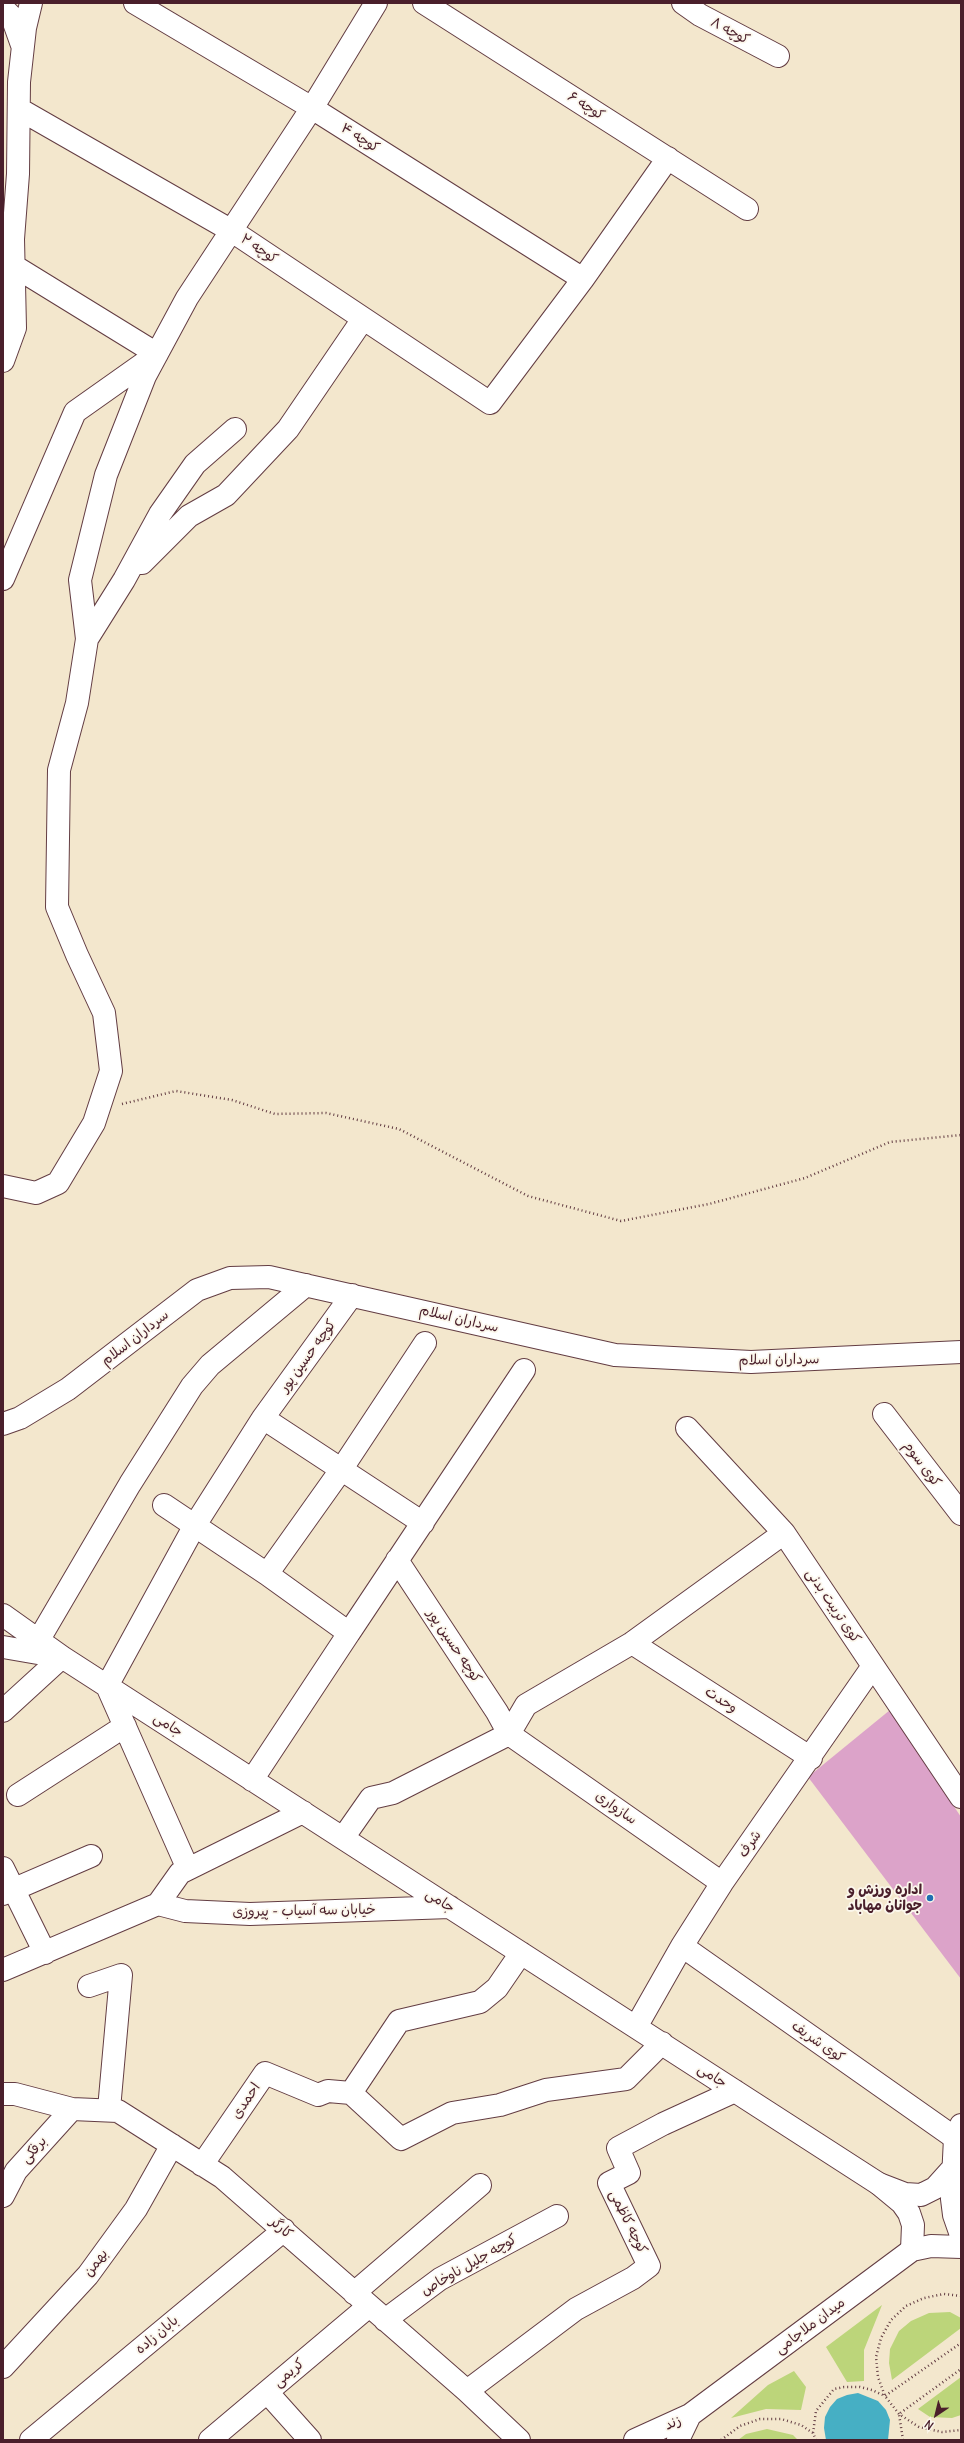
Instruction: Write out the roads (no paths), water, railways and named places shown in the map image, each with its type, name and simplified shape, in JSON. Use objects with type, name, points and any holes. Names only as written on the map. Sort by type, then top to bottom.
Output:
[{"type":"street","points":[[3,361],[15,328],[14,266],[19,109],[23,46],[31,3]]},
{"type":"street","name":"کوچه ۴","points":[[135,3],[312,108],[583,279]]},
{"type":"street","points":[[3,1186],[36,1193],[58,1183],[100,1109],[110,1071],[104,1013],[77,955],[57,906],[59,770],[77,703],[88,639],[80,580],[106,475],[132,405],[187,298],[312,108],[376,3]]},
{"type":"street","name":"کوچه ۶","points":[[424,3],[747,209]]},
{"type":"street","name":"کوچه ۸","points":[[684,3],[700,15],[778,56]]},
{"type":"street","points":[[3,8],[12,17],[23,46]]},
{"type":"street","name":"کوچه ۲","points":[[19,109],[232,231],[490,403],[495,399],[583,279]]},
{"type":"street","points":[[583,279],[668,158]]},
{"type":"street","points":[[14,266],[157,354]]},
{"type":"street","points":[[124,580],[189,516],[226,495],[288,429],[363,319]]},
{"type":"street","points":[[3,579],[75,412],[157,354]]},
{"type":"street","points":[[88,639],[124,580],[160,514],[195,464],[235,429]]},
{"type":"street","name":"سرداران اسلام","points":[[3,1424],[20,1418],[68,1389],[197,1290],[230,1278],[269,1277],[615,1355],[751,1362],[961,1352]]},
{"type":"street","points":[[38,1641],[134,1478],[192,1386],[210,1364],[306,1285]]},
{"type":"street","name":"کوچه حسین پور","points":[[107,1686],[195,1525],[263,1418],[352,1295]]},
{"type":"street","points":[[267,1574],[341,1470],[425,1343]]},
{"type":"street","points":[[252,1780],[524,1370]]},
{"type":"street","name":"کوی سوم","points":[[884,1414],[961,1514]]},
{"type":"street","points":[[263,1418],[423,1523]]},
{"type":"street","name":"کوی تربیت بدنی","points":[[687,1428],[784,1533],[961,1797]]},
{"type":"street","points":[[164,1505],[267,1574],[349,1633]]},
{"type":"street","points":[[343,1838],[370,1798],[393,1793],[509,1734],[526,1705],[632,1643],[784,1533]]},
{"type":"street","name":"کوچه حسین پور","points":[[397,1560],[497,1712],[509,1734]]},
{"type":"street","name":"جامی","points":[[3,1615],[62,1657],[879,2184]]},
{"type":"street","name":"وحدت","points":[[632,1643],[811,1758]]},
{"type":"street","points":[[3,1647],[62,1657]]},
{"type":"street","points":[[3,1710],[62,1657]]},
{"type":"street","name":"شرف","points":[[636,2027],[682,1946],[722,1883],[811,1758],[873,1666]]},
{"type":"street","points":[[107,1686],[188,1869]]},
{"type":"street","points":[[18,1795],[125,1726]]},
{"type":"street","name":"سازواری","points":[[509,1734],[722,1883]]},
{"type":"street","points":[[3,1970],[158,1904],[180,1873],[303,1812]]},
{"type":"street","points":[[8,1891],[90,1856]]},
{"type":"street","points":[[3,1868],[8,1891],[45,1953]]},
{"type":"street","name":"خیابان سه آسیاب - پیروزی","points":[[158,1904],[185,1911],[250,1914],[450,1907]]},
{"type":"street","name":"کوی شریف","points":[[682,1946],[958,2132]]},
{"type":"street","points":[[521,1953],[497,1988],[480,2002],[399,2021],[351,2093],[401,2139],[452,2113],[500,2105],[546,2090],[626,2079],[662,2043]]},
{"type":"street","points":[[89,1986],[121,1975],[109,2110]]},
{"type":"street","name":"احمدی","points":[[202,2165],[265,2073],[318,2095],[328,2091],[351,2093]]},
{"type":"street","name":"کوچه کاظمی","points":[[467,2391],[576,2309],[633,2278],[649,2266],[609,2183],[629,2172],[618,2148],[662,2124],[735,2091]]},
{"type":"street","name":"کارگر","points":[[3,2094],[14,2094],[72,2109],[118,2111],[222,2177],[467,2391],[519,2440]]},
{"type":"street","name":"برفکی","points":[[3,2196],[16,2171],[72,2109]]},
{"type":"street","points":[[958,2132],[953,2168],[954,2215],[961,2235]]},
{"type":"street","name":"بهمن","points":[[3,2367],[88,2275],[136,2209],[172,2145]]},
{"type":"street","points":[[879,2184],[905,2194],[921,2195],[936,2188],[953,2168]]},
{"type":"street","points":[[879,2184],[902,2203],[909,2213],[913,2225],[912,2250]]},
{"type":"street","name":"کریمی","points":[[210,2440],[267,2392],[480,2185]]},
{"type":"street","name":"کوچه جلیل ناوخاص","points":[[385,2320],[440,2279],[557,2216]]},
{"type":"street","name":"بابان زاده","points":[[31,2440],[284,2230]]},
{"type":"street","name":"میدان ملاجامی","points":[[678,2440],[690,2415],[912,2250],[931,2246],[961,2247]]},
{"type":"street","points":[[267,2392],[310,2440]]},
{"type":"street","name":"زند","points":[[635,2440],[690,2415]]},
{"type":"water","points":[[858,2393],[878,2401],[886,2410],[890,2420],[888,2440],[826,2440],[824,2428],[825,2417],[830,2407],[837,2399]]},
{"type":"place","name":"اداره ورزش و جوانان مهاباد","points":[[930,1898]]}]
